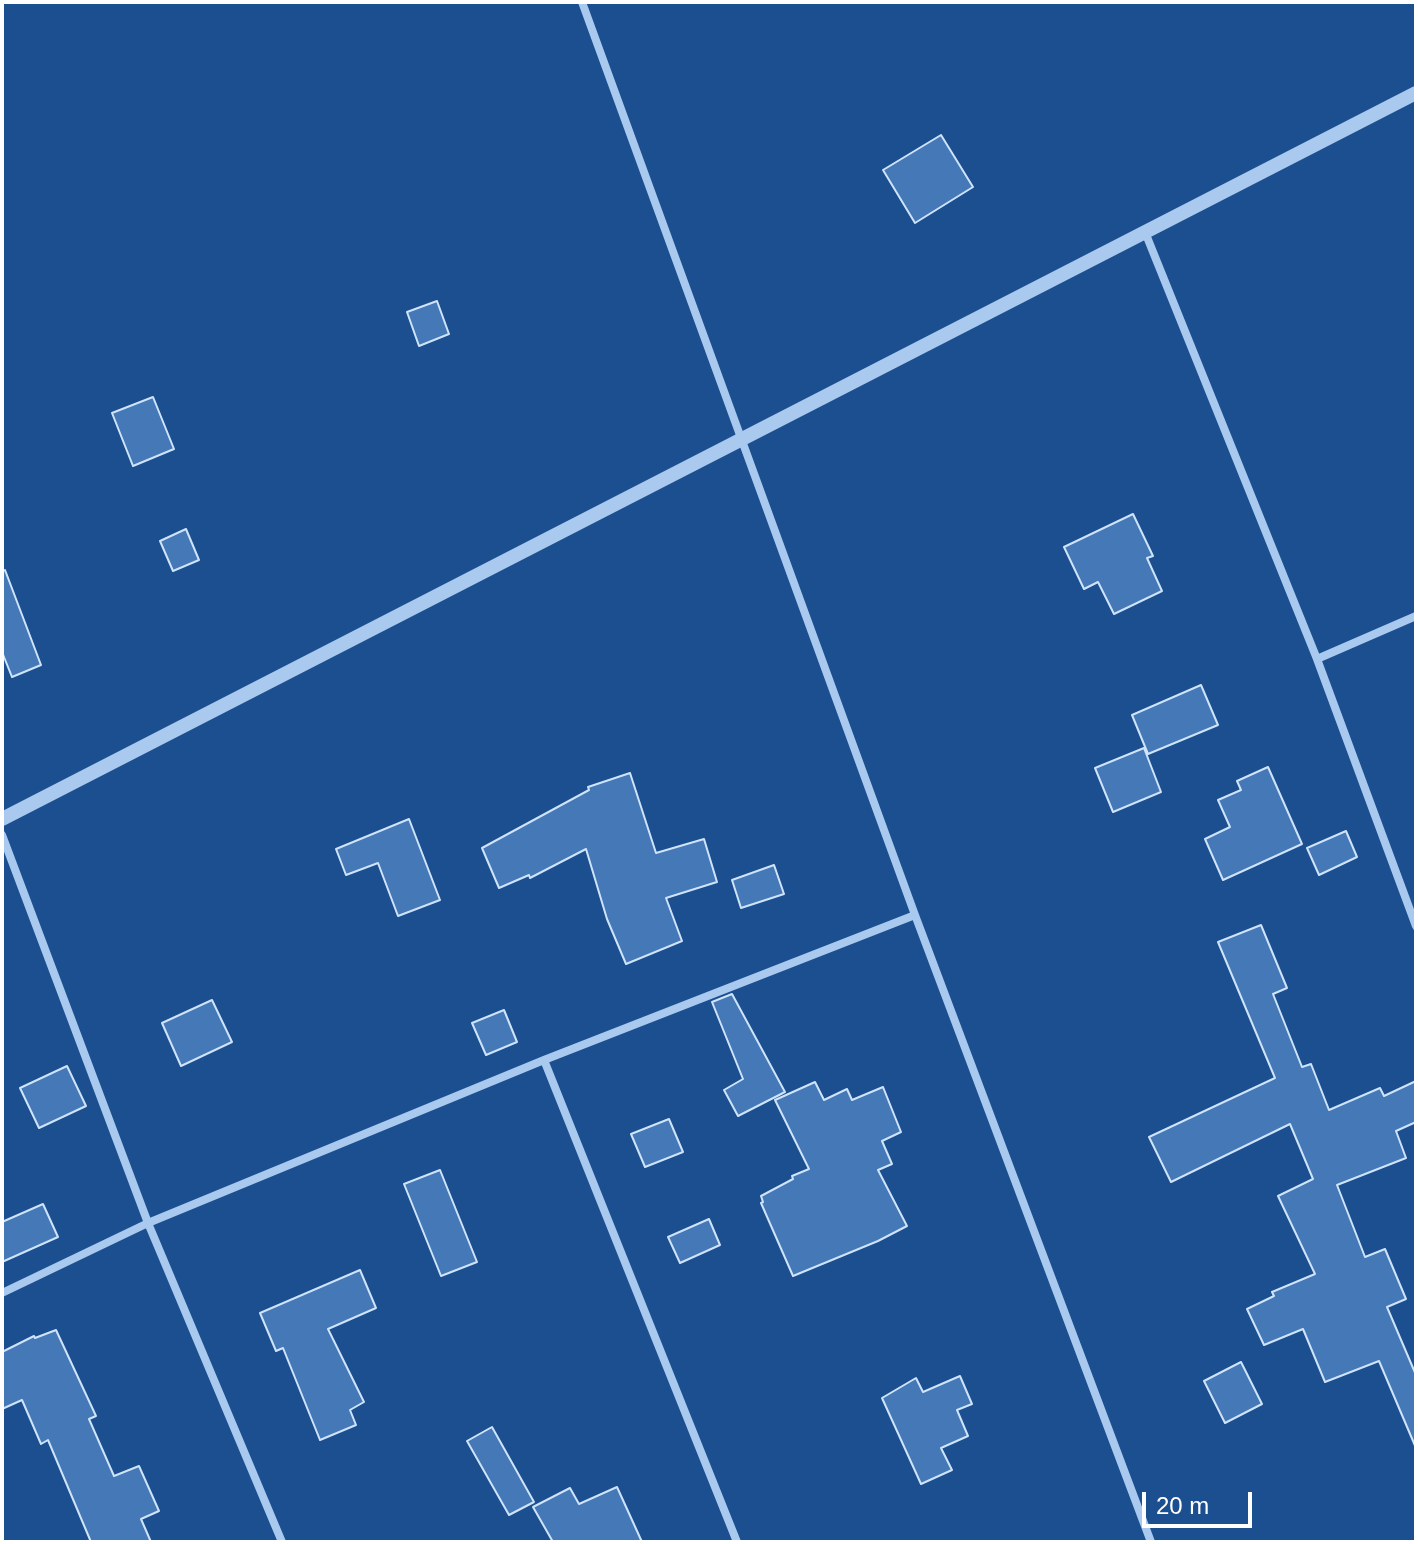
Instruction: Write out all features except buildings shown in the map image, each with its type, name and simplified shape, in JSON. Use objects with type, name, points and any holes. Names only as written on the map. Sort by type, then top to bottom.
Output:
[{"type":"street","points":[[582,2],[915,915],[1151,1542]]},
{"type":"street","points":[[2,819],[1416,93]]},
{"type":"street","points":[[1145,232],[1317,659],[1416,926]]},
{"type":"street","points":[[1317,659],[1416,616]]},
{"type":"street","points":[[2,835],[148,1223],[282,1542]]},
{"type":"street","points":[[2,1293],[148,1223],[544,1060],[915,915]]},
{"type":"street","points":[[544,1060],[737,1542]]}]
